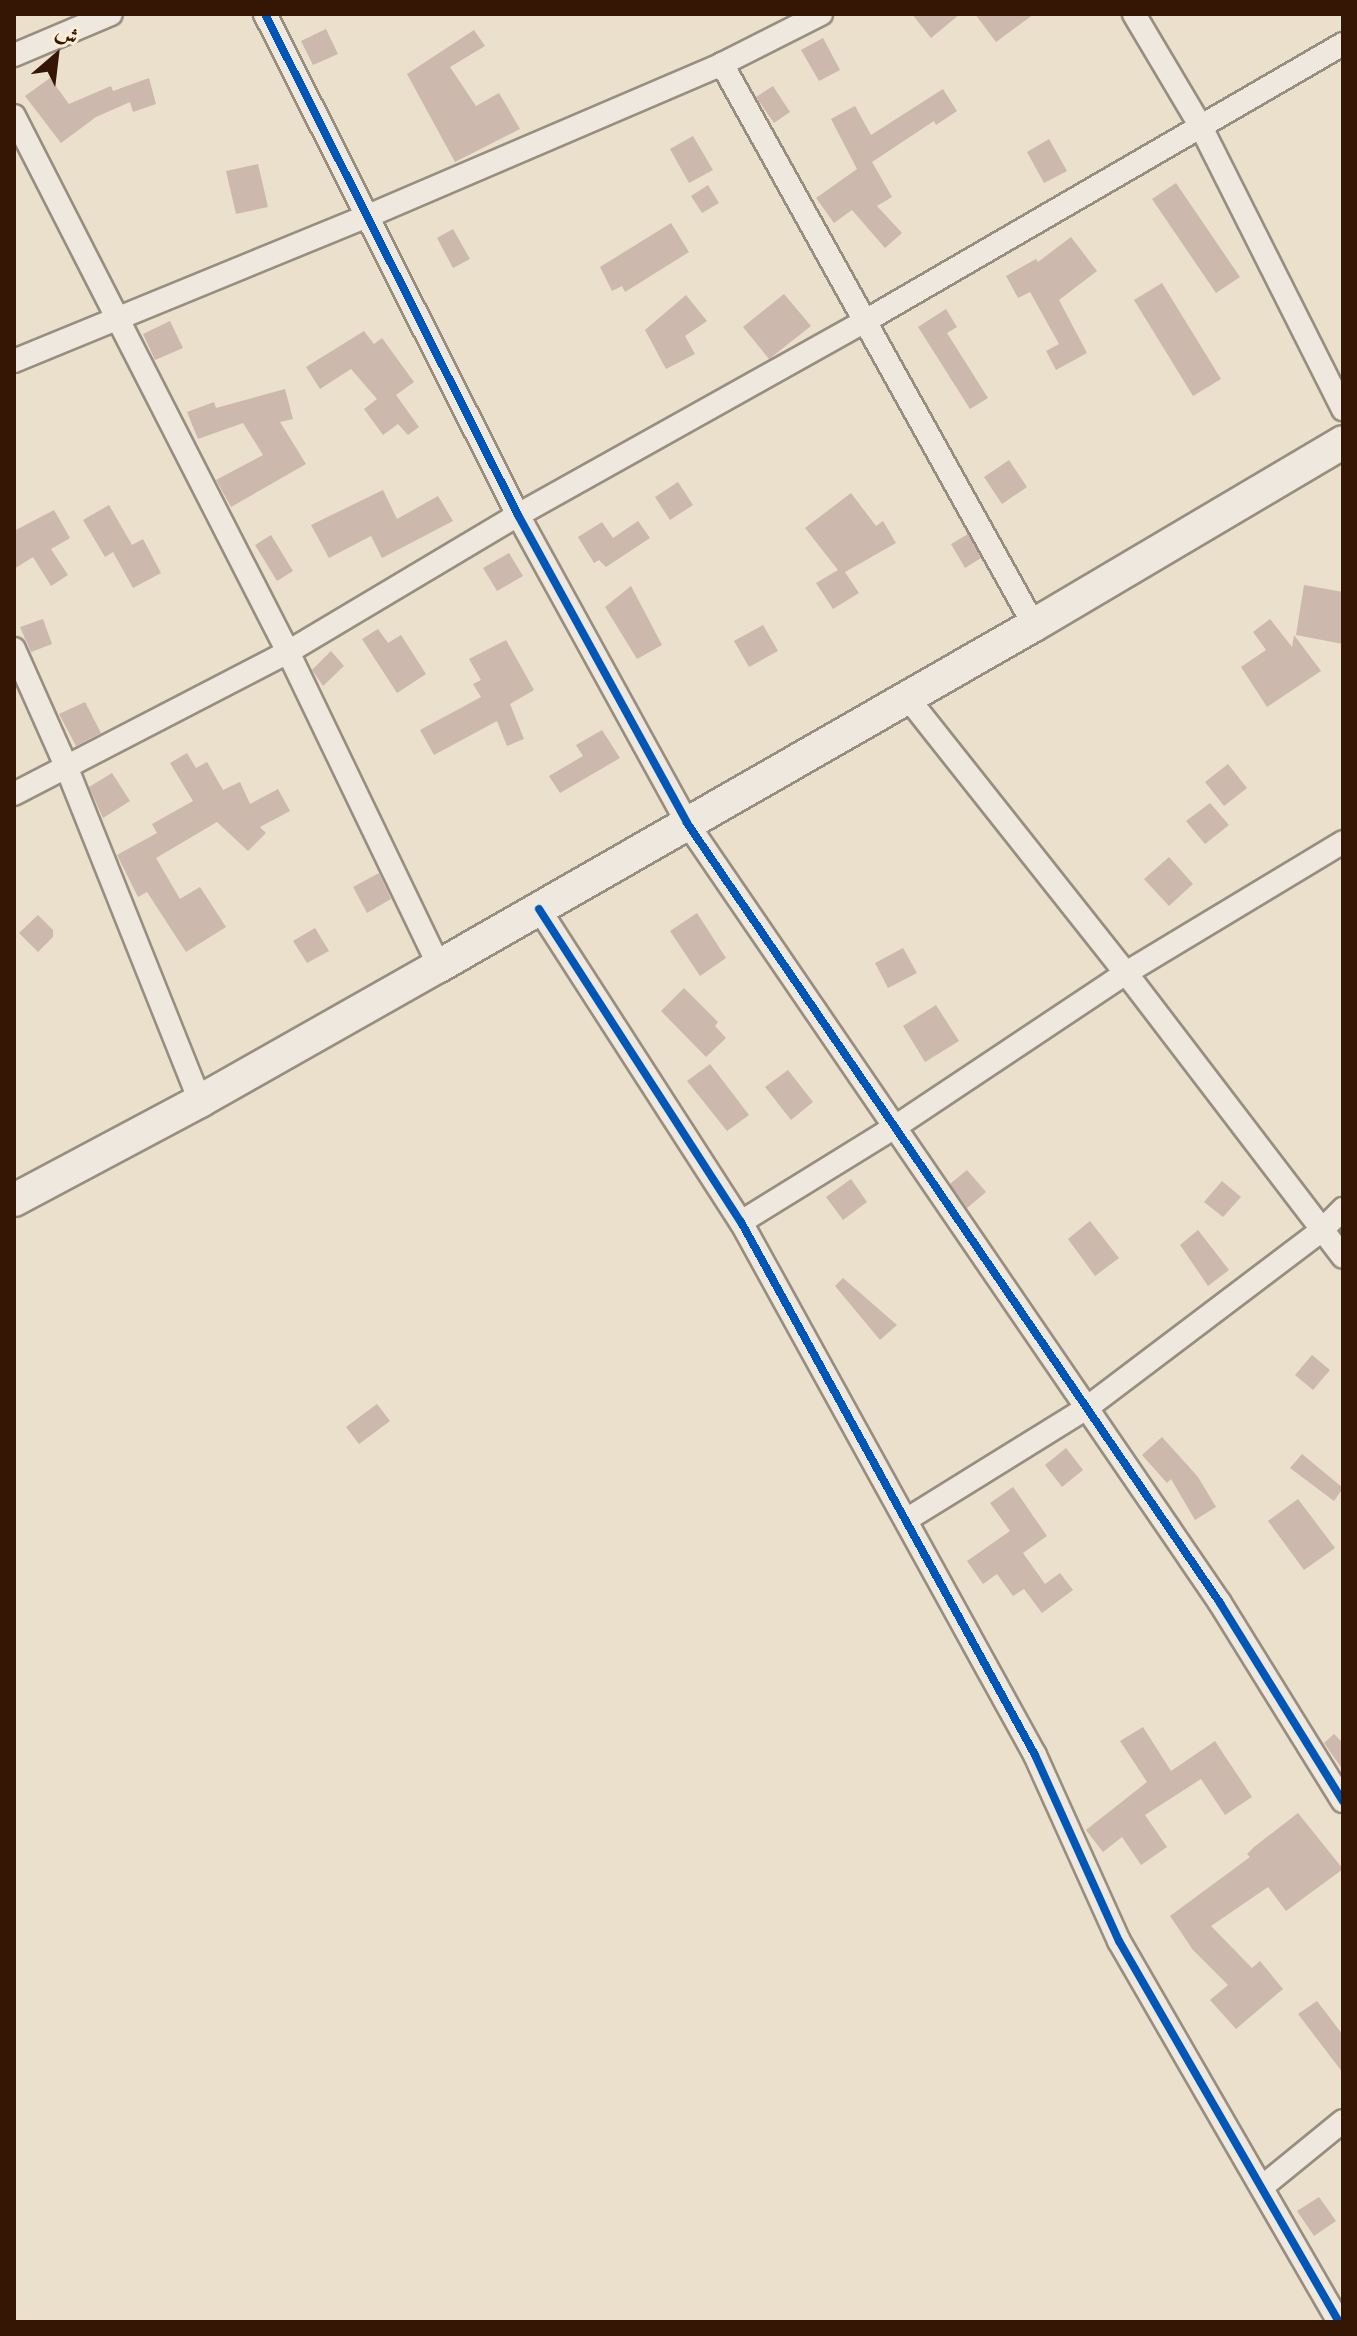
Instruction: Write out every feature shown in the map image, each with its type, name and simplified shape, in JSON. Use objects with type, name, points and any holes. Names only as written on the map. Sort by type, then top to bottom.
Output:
[{"type":"main road","points":[[14,1200],[200,1101],[539,909],[1034,625],[1343,442]]},
{"type":"street","points":[[14,55],[111,14]]},
{"type":"street","points":[[265,14],[518,515],[687,823],[1006,1295],[1088,1407],[1220,1603],[1343,1801]]},
{"type":"street","points":[[1134,14],[1201,127],[1343,409]]},
{"type":"street","points":[[14,361],[368,216],[722,64],[818,15]]},
{"type":"street","points":[[14,794],[288,652],[518,515],[867,320],[1343,44]]},
{"type":"street","points":[[722,64],[1034,625]]},
{"type":"street","points":[[14,116],[120,318],[288,652],[439,966]]},
{"type":"street","points":[[14,649],[66,766],[200,1101]]},
{"type":"street","points":[[907,697],[1126,973],[1343,1257]]},
{"type":"street","points":[[741,1222],[895,1127],[1126,973],[1343,842]]},
{"type":"street","points":[[539,909],[741,1222],[1035,1755],[1119,1941],[1339,2322]]},
{"type":"street","points":[[906,1520],[1088,1407],[1322,1230],[1343,1209]]},
{"type":"street","points":[[1262,2187],[1343,2121]]},
{"type":"building","points":[[912,14],[960,14],[931,38]]},
{"type":"building","points":[[975,14],[1034,14],[996,42]]},
{"type":"building","points":[[326,29],[338,54],[313,65],[301,41]]},
{"type":"building","points":[[474,30],[485,46],[450,67],[476,106],[499,93],[520,129],[455,162],[407,74]]},
{"type":"building","points":[[823,38],[840,70],[819,81],[801,50]]},
{"type":"building","points":[[50,78],[69,104],[111,86],[113,91],[149,78],[156,104],[133,112],[130,102],[96,117],[61,143],[25,96]]},
{"type":"building","points":[[773,86],[790,112],[774,123],[756,97]]},
{"type":"building","points":[[943,89],[957,111],[936,125],[934,121],[872,162],[892,197],[877,206],[902,233],[885,248],[852,210],[834,223],[816,198],[857,169],[831,119],[855,106],[871,135]]},
{"type":"building","points":[[693,136],[713,170],[689,183],[670,149]]},
{"type":"building","points":[[1049,139],[1067,171],[1044,183],[1027,152]]},
{"type":"building","points":[[258,164],[268,207],[236,214],[226,171]]},
{"type":"building","points":[[1176,183],[1240,277],[1216,293],[1152,199]]},
{"type":"building","points":[[708,185],[719,203],[702,213],[691,196]]},
{"type":"building","points":[[671,223],[689,252],[625,292],[622,286],[612,291],[600,267]]},
{"type":"building","points":[[453,229],[470,259],[453,268],[437,238]]},
{"type":"building","points":[[1071,237],[1097,271],[1059,300],[1087,353],[1056,370],[1046,351],[1059,344],[1030,292],[1018,298],[1006,276],[1036,259],[1038,262]]},
{"type":"building","points":[[1162,283],[1221,379],[1193,396],[1134,300]]},
{"type":"building","points":[[784,294],[811,326],[769,359],[743,327]]},
{"type":"building","points":[[686,295],[707,321],[685,336],[695,354],[666,369],[645,330]]},
{"type":"building","points":[[946,309],[957,327],[947,333],[988,398],[970,409],[918,327]]},
{"type":"building","points":[[170,321],[183,348],[155,360],[143,334]]},
{"type":"building","points":[[364,331],[374,344],[382,338],[414,382],[396,395],[419,427],[408,435],[398,424],[383,435],[364,409],[377,399],[351,369],[320,389],[306,367]]},
{"type":"building","points":[[285,389],[293,419],[280,422],[306,464],[231,507],[216,480],[263,455],[243,423],[198,439],[187,412],[214,402],[216,408]]},
{"type":"building","points":[[1009,460],[1027,487],[1002,504],[984,477]]},
{"type":"building","points":[[678,482],[693,505],[670,520],[655,497]]},
{"type":"building","points":[[383,490],[397,519],[438,496],[453,521],[382,558],[371,536],[329,558],[311,525]]},
{"type":"building","points":[[851,493],[876,526],[883,521],[896,543],[845,572],[859,593],[833,609],[816,583],[838,570],[805,528]]},
{"type":"building","points":[[109,505],[132,545],[143,539],[161,573],[133,588],[113,552],[105,557],[83,520]]},
{"type":"building","points":[[54,510],[70,538],[51,549],[68,575],[51,586],[33,557],[14,569],[14,531]]},
{"type":"building","points":[[638,521],[650,538],[606,567],[599,560],[594,563],[578,537],[602,522],[613,538]]},
{"type":"building","points":[[968,534],[981,558],[965,568],[951,544]]},
{"type":"building","points":[[271,535],[293,571],[277,581],[255,545]]},
{"type":"building","points":[[509,553],[523,576],[497,591],[483,568]]},
{"type":"building","points":[[1304,585],[1343,592],[1343,644],[1296,635]]},
{"type":"building","points":[[631,586],[662,645],[637,659],[605,607]]},
{"type":"building","points":[[43,619],[52,644],[31,652],[20,627]]},
{"type":"building","points":[[1270,619],[1292,647],[1294,635],[1321,671],[1267,707],[1241,667],[1266,650],[1253,632]]},
{"type":"building","points":[[763,625],[778,651],[749,667],[734,641]]},
{"type":"building","points":[[378,629],[388,643],[401,635],[426,674],[397,693],[362,639]]},
{"type":"building","points":[[506,640],[534,690],[510,704],[524,739],[507,746],[497,721],[434,755],[420,730],[481,697],[473,684],[481,680],[469,659]]},
{"type":"building","points":[[331,651],[344,666],[323,686],[312,670]]},
{"type":"building","points":[[85,702],[101,733],[76,746],[59,714]]},
{"type":"building","points":[[602,730],[620,758],[560,793],[549,776],[583,756],[576,745]]},
{"type":"building","points":[[187,753],[196,768],[207,762],[223,790],[240,782],[250,804],[278,789],[290,811],[260,827],[266,833],[248,851],[217,822],[156,858],[180,899],[200,887],[226,927],[186,952],[147,892],[138,897],[117,855],[157,833],[152,824],[193,801],[170,763]]},
{"type":"building","points":[[1228,764],[1247,788],[1224,806],[1205,782]]},
{"type":"building","points":[[112,773],[130,801],[103,818],[89,787]]},
{"type":"building","points":[[1210,803],[1229,825],[1205,844],[1186,821]]},
{"type":"building","points":[[1169,857],[1193,884],[1169,906],[1144,879]]},
{"type":"building","points":[[379,873],[391,899],[367,913],[353,887]]},
{"type":"building","points":[[697,913],[726,958],[700,976],[670,931]]},
{"type":"building","points":[[38,915],[53,930],[53,937],[38,952],[19,933]]},
{"type":"building","points":[[315,928],[329,951],[307,963],[293,941]]},
{"type":"building","points":[[903,948],[917,973],[888,988],[875,963]]},
{"type":"building","points":[[684,988],[718,1022],[715,1026],[726,1038],[706,1057],[661,1011]]},
{"type":"building","points":[[936,1005],[959,1041],[925,1062],[903,1026]]},
{"type":"building","points":[[710,1064],[749,1115],[727,1131],[687,1081]]},
{"type":"building","points":[[788,1070],[813,1102],[791,1120],[765,1087]]},
{"type":"building","points":[[967,1170],[986,1192],[967,1208],[950,1184]]},
{"type":"building","points":[[851,1179],[867,1202],[843,1220],[826,1197]]},
{"type":"building","points":[[1222,1181],[1241,1197],[1223,1217],[1204,1202]]},
{"type":"building","points":[[1090,1221],[1119,1258],[1095,1276],[1068,1239]]},
{"type":"building","points":[[1198,1230],[1229,1270],[1208,1286],[1180,1245]]},
{"type":"building","points":[[843,1278],[897,1325],[880,1340],[835,1286]]},
{"type":"building","points":[[1312,1355],[1330,1370],[1313,1390],[1295,1375]]},
{"type":"building","points":[[377,1404],[390,1421],[359,1444],[346,1427]]},
{"type":"building","points":[[1162,1437],[1198,1477],[1216,1507],[1195,1520],[1171,1479],[1167,1483],[1142,1455]]},
{"type":"building","points":[[1066,1448],[1083,1470],[1062,1487],[1045,1465]]},
{"type":"building","points":[[1302,1454],[1343,1488],[1334,1501],[1290,1468]]},
{"type":"building","points":[[1013,1487],[1047,1536],[1023,1553],[1045,1584],[1060,1573],[1073,1590],[1042,1613],[1024,1589],[1013,1596],[997,1574],[983,1584],[967,1561],[1010,1531],[990,1503]]},
{"type":"building","points":[[1298,1499],[1335,1548],[1304,1570],[1268,1521]]},
{"type":"building","points":[[1143,1727],[1171,1771],[1215,1741],[1252,1797],[1225,1815],[1201,1779],[1145,1815],[1167,1847],[1141,1865],[1122,1837],[1103,1852],[1086,1830],[1147,1782],[1120,1741]]},
{"type":"building","points":[[1334,1734],[1343,1743],[1343,1770],[1324,1743]]},
{"type":"building","points":[[1298,1813],[1343,1869],[1286,1911],[1268,1887],[1211,1926],[1252,1968],[1260,1961],[1283,1989],[1236,2029],[1210,2000],[1228,1985],[1193,1950],[1170,1916],[1250,1857],[1247,1854],[1254,1847]]},
{"type":"building","points":[[1317,2001],[1343,2035],[1343,2073],[1298,2014]]},
{"type":"building","points":[[1319,2197],[1336,2221],[1314,2236],[1297,2211]]},
{"type":"cycle path","points":[[265,14],[518,515],[687,823],[1220,1603],[1343,1801]]},
{"type":"cycle path","points":[[539,909],[741,1222],[1035,1755],[1119,1941],[1339,2322]]}]
